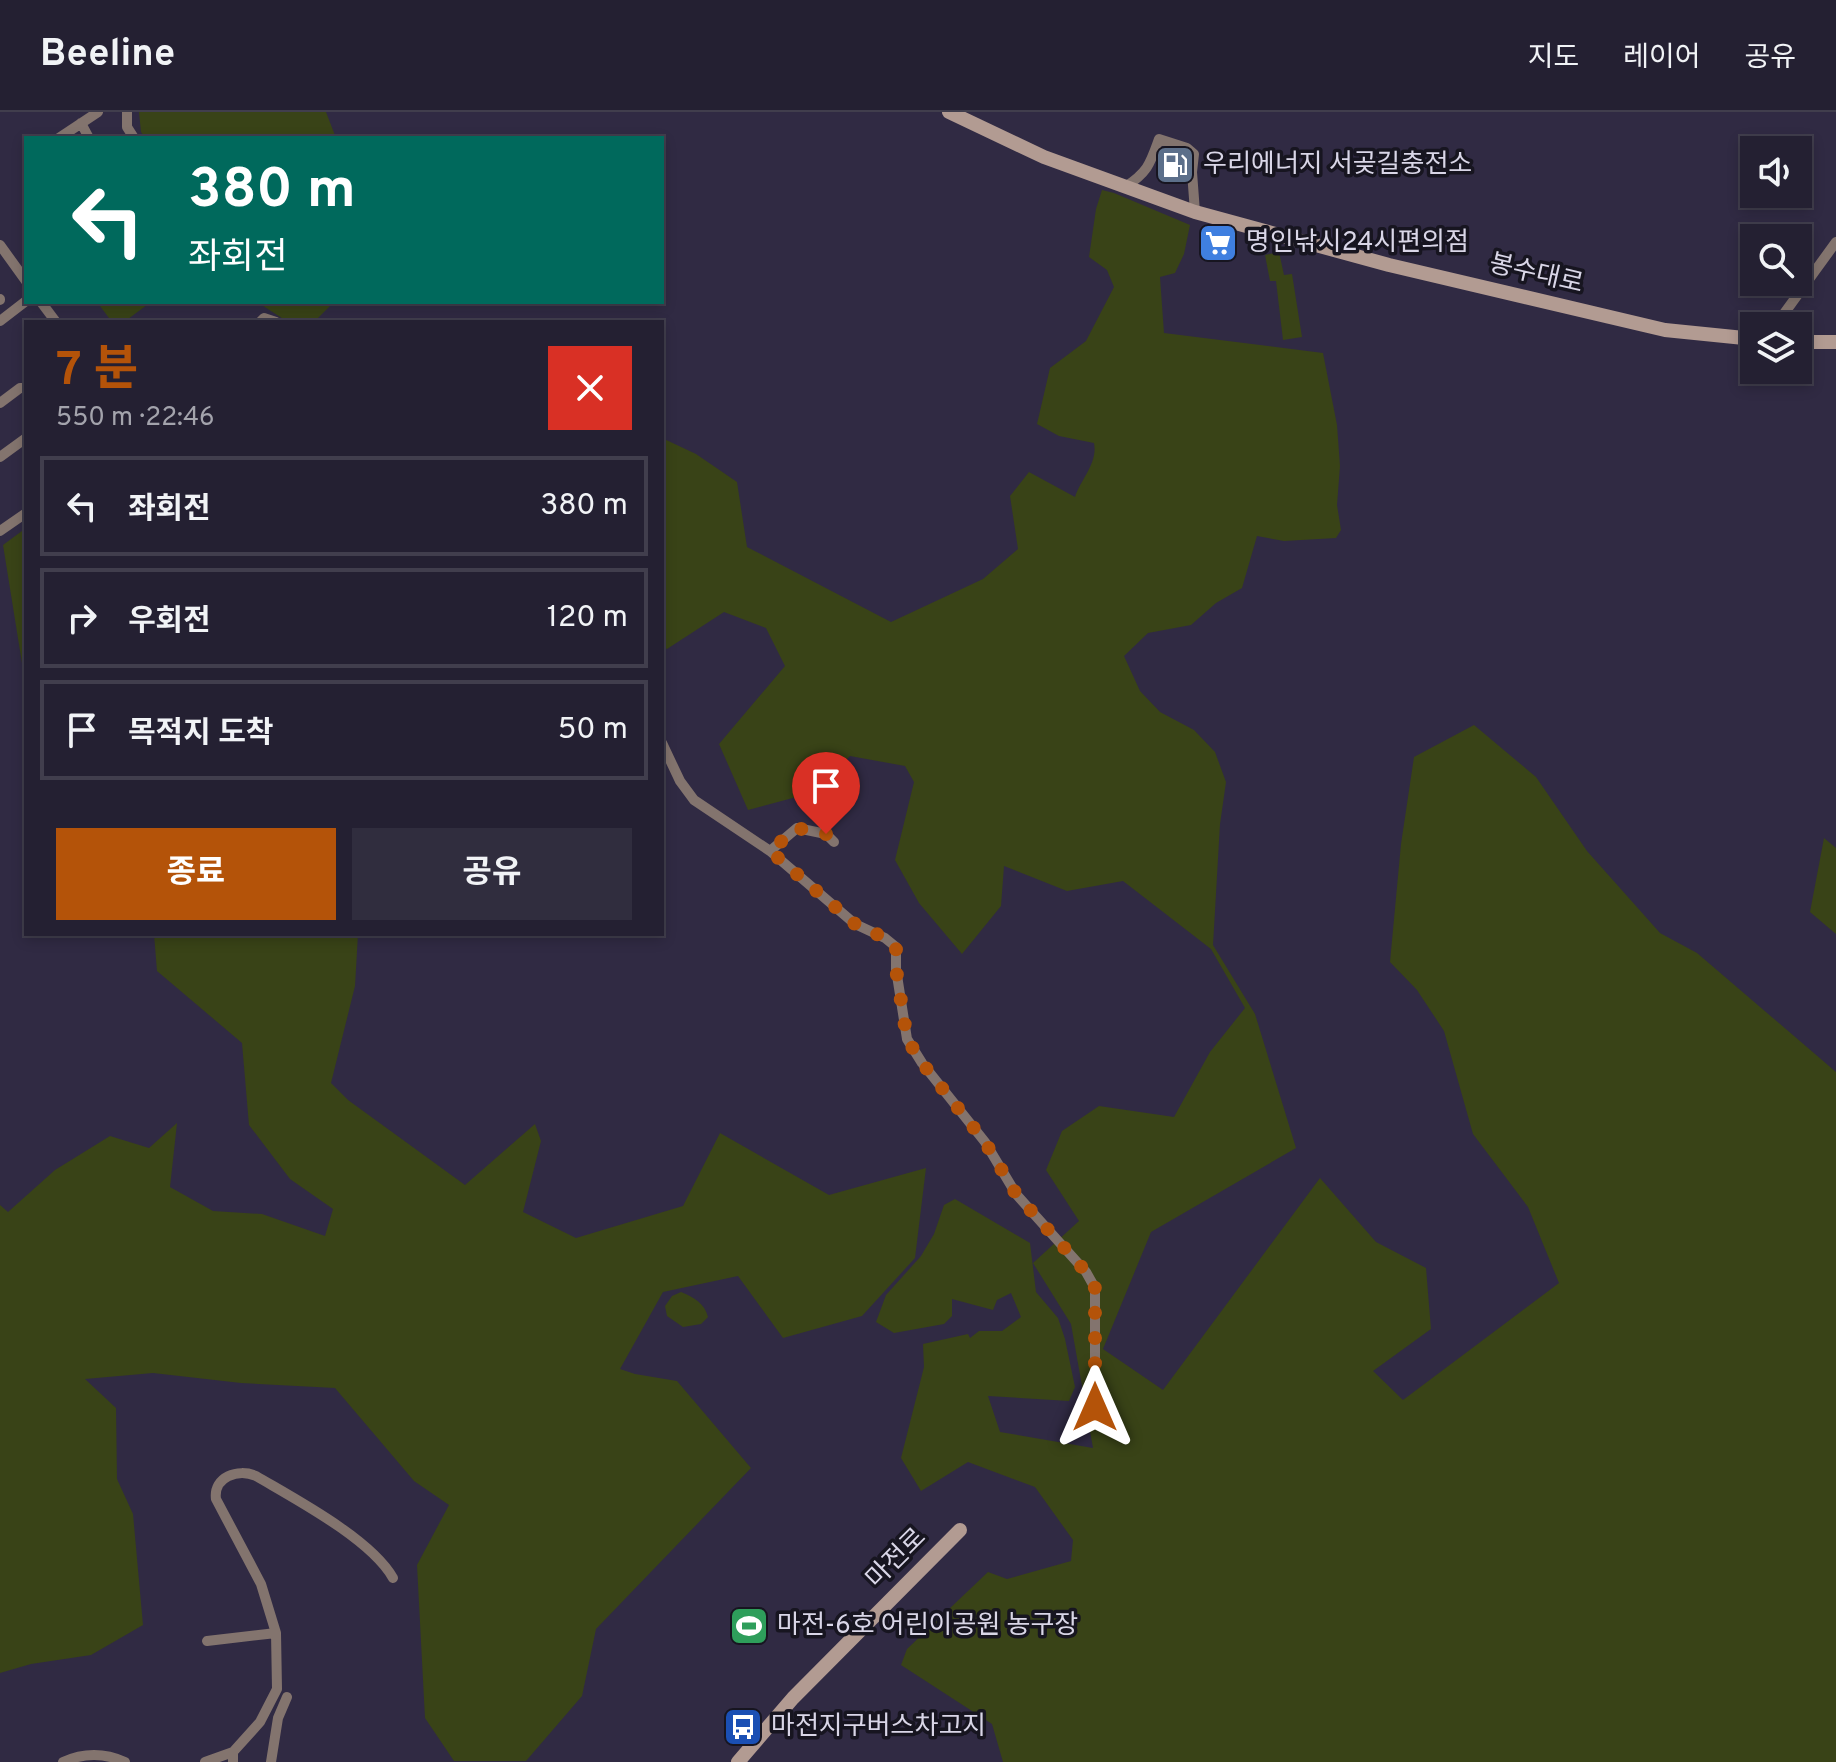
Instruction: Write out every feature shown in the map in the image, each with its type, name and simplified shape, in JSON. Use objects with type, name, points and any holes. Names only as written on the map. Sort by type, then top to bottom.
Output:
[{"type":"main road","name":"봉수대로","points":[[949,112],[1044,157],[1195,212],[1389,265],[1665,330],[1740,338]]},
{"type":"main road","points":[[1812,342],[1836,342]]},
{"type":"main road","name":"마전로","points":[[738,1762],[793,1698],[960,1530]]},
{"type":"street","points":[[62,136],[98,112]]},
{"type":"street","points":[[127,112],[127,127],[133,136]]},
{"type":"street","points":[[81,123],[88,136]]},
{"type":"street","points":[[1125,187],[1142,176],[1159,139],[1187,148],[1194,154],[1195,212]]},
{"type":"street","points":[[1785,312],[1836,242]]},
{"type":"street","points":[[0,245],[24,278]]},
{"type":"street","points":[[0,321],[24,303]]},
{"type":"street","points":[[0,403],[24,388]]},
{"type":"street","points":[[0,457],[24,439]]},
{"type":"street","points":[[0,531],[24,514]]},
{"type":"street","points":[[664,747],[680,781],[694,800],[770,851],[855,924],[885,938],[896,947],[896,969],[907,1039],[922,1063],[985,1142],[1016,1194],[1086,1272],[1095,1288],[1095,1407]]},
{"type":"street","points":[[770,851],[797,828],[826,834],[834,842]]},
{"type":"street","points":[[205,1762],[233,1757],[260,1722],[277,1689],[276,1633],[268,1599],[216,1499],[214,1490],[219,1481],[248,1473],[274,1486],[364,1546],[386,1566],[393,1578]]},
{"type":"street","points":[[207,1641],[276,1633]]},
{"type":"street","points":[[271,1762],[278,1718],[287,1697]]},
{"type":"street","points":[[63,1762],[85,1755],[99,1755],[125,1762]]},
{"type":"green space","points":[[139,112],[326,112],[335,136],[144,136]]},
{"type":"green space","points":[[1102,190],[1190,225],[1184,254],[1175,273],[1160,277],[1164,333],[1323,353],[1337,425],[1340,466],[1337,505],[1341,530],[1336,538],[1284,541],[1257,536],[1242,588],[1216,603],[1191,625],[1148,633],[1124,656],[1140,691],[1160,712],[1194,730],[1215,752],[1226,782],[1220,824],[1213,945],[1255,1014],[1296,1148],[1151,1232],[1103,1349],[1163,1390],[1320,1178],[1376,1242],[1426,1268],[1431,1329],[1373,1371],[1403,1400],[1559,1283],[1528,1207],[1473,1134],[1444,1031],[1417,990],[1390,962],[1401,844],[1414,757],[1474,725],[1536,777],[1587,851],[1660,933],[1697,953],[1836,1072],[1836,1762],[1003,1762],[992,1724],[901,1665],[907,1649],[988,1572],[1007,1579],[1071,1561],[1073,1540],[1035,1487],[968,1462],[921,1491],[901,1458],[924,1367],[923,1344],[968,1334],[970,1338],[979,1331],[1002,1331],[1021,1317],[1011,1293],[997,1300],[993,1310],[952,1299],[952,1316],[944,1324],[894,1333],[876,1322],[886,1295],[921,1256],[934,1234],[944,1205],[955,1199],[1030,1243],[1036,1292],[1058,1318],[1075,1387],[1069,1401],[988,1396],[1000,1432],[1093,1448],[1071,1324],[1033,1263],[1079,1221],[1046,1170],[1062,1131],[1099,1106],[1174,1117],[1210,1052],[1245,1008],[1211,949],[1123,881],[1067,891],[1004,866],[1001,906],[962,954],[919,903],[895,860],[914,782],[905,766],[850,756],[815,792],[748,810],[719,744],[785,666],[766,628],[724,612],[667,649],[664,647],[664,439],[696,454],[737,482],[747,547],[891,622],[983,579],[1018,549],[1010,496],[1029,472],[1075,497],[1094,457],[1094,443],[1059,436],[1037,424],[1050,368],[1086,341],[1114,287],[1107,270],[1089,257]]},
{"type":"green space","points":[[1279,252],[1284,275],[1292,274],[1302,337],[1283,340],[1276,281],[1270,281],[1265,255]]},
{"type":"green space","points":[[98,304],[148,304],[127,320],[110,320]]},
{"type":"green space","points":[[260,304],[332,304],[316,320],[285,320]]},
{"type":"green space","points":[[24,529],[24,676],[3,545]]},
{"type":"green space","points":[[1824,838],[1836,848],[1836,934],[1810,912]]},
{"type":"green space","points":[[154,936],[358,936],[355,986],[331,1083],[348,1100],[465,1185],[535,1124],[541,1141],[523,1212],[576,1238],[683,1206],[720,1133],[829,1195],[926,1168],[915,1258],[862,1316],[783,1338],[738,1276],[663,1292],[620,1369],[677,1381],[751,1468],[596,1629],[582,1696],[526,1761],[454,1761],[425,1718],[417,1565],[449,1505],[414,1481],[335,1388],[241,1383],[153,1373],[85,1379],[116,1408],[117,1479],[133,1514],[143,1625],[91,1655],[31,1664],[0,1673],[0,1205],[8,1212],[55,1170],[110,1136],[149,1148],[177,1123],[170,1187],[213,1211],[262,1214],[325,1236],[333,1209],[290,1179],[249,1125],[242,1043],[157,971]]},
{"type":"green space","points":[[681,1292],[704,1308],[708,1317],[701,1324],[683,1327],[667,1316],[665,1306],[672,1296]]},
{"type":"place","name":"우리에너지 서곶길충전소","points":[[1175,165]]},
{"type":"place","name":"명인낚시24시편의점","points":[[1218,243]]},
{"type":"place","name":"마전-6호 어린이공원 농구장","points":[[749,1626]]},
{"type":"place","name":"마전지구버스차고지","points":[[743,1727]]},
{"type":"route","points":[[826,834],[797,828],[770,851],[855,924],[891,941],[896,947],[896,969],[907,1039],[922,1063],[985,1142],[1016,1194],[1086,1272],[1095,1288],[1095,1407]]}]
